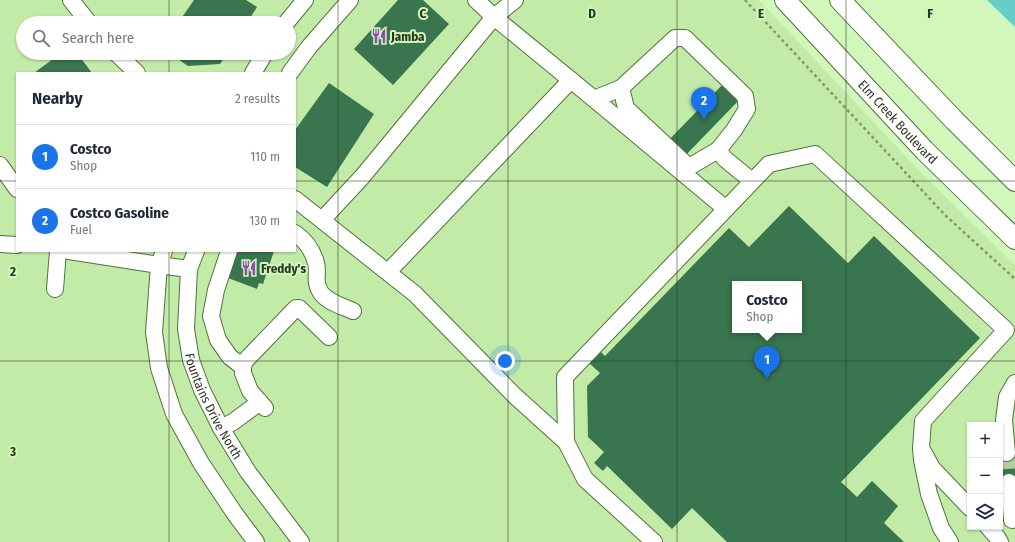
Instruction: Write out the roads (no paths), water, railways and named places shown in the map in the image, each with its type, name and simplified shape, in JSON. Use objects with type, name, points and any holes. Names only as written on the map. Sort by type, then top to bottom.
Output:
[{"type":"main road","name":"Elm Creek Boulevard","points":[[785,0],[924,150],[1015,239]]},
{"type":"main road","points":[[840,0],[954,120],[1015,181]]},
{"type":"street","points":[[71,0],[84,16]]},
{"type":"street","points":[[292,16],[305,0]]},
{"type":"street","points":[[291,72],[350,0]]},
{"type":"street","points":[[476,0],[494,18],[594,98],[726,209]]},
{"type":"street","points":[[322,220],[362,177],[494,18],[515,0]]},
{"type":"street","points":[[594,98],[621,88],[675,38],[685,38],[745,96],[747,109],[734,130],[718,150],[689,167],[626,108],[621,88]]},
{"type":"street","points":[[123,60],[136,72]]},
{"type":"street","points":[[253,72],[260,60]]},
{"type":"street","points":[[388,272],[571,80]]},
{"type":"street","points":[[718,150],[725,159],[752,181]]},
{"type":"street","points":[[566,442],[565,377],[769,164],[815,154],[1006,330],[923,421],[921,448],[929,494],[941,528],[950,542]]},
{"type":"street","points":[[0,165],[16,188]]},
{"type":"street","points":[[296,200],[415,294],[515,396],[566,442],[585,479],[654,542]]},
{"type":"street","points":[[296,234],[310,248],[316,263],[316,280],[321,292],[332,302],[353,311]]},
{"type":"street","points":[[0,244],[16,245]]},
{"type":"street","points":[[55,289],[58,252]]},
{"type":"street","points":[[82,252],[162,258],[189,269]]},
{"type":"street","name":"Fountains Drive North","points":[[196,252],[189,269],[186,329],[191,360],[202,390],[221,428],[248,472],[301,542]]},
{"type":"street","points":[[221,428],[262,405],[250,391],[242,367],[230,357],[218,340],[212,316],[216,290],[229,252]]},
{"type":"street","points":[[162,258],[154,332],[159,368],[174,414],[202,463],[235,514],[256,542]]},
{"type":"street","points":[[242,367],[245,361],[296,308],[299,308],[329,337]]},
{"type":"street","points":[[1007,453],[1004,420],[1007,397],[1015,383]]},
{"type":"street","points":[[921,448],[932,468],[967,505]]},
{"type":"street","points":[[1009,482],[1012,520]]},
{"type":"street","points":[[991,530],[1000,542]]},
{"type":"water","points":[[987,0],[1015,0],[1015,27]]},
{"type":"tunnel","points":[[1007,453],[1009,482]]},
{"type":"place","name":"Jamba","points":[[379,36]]},
{"type":"place","name":"Costco Gasoline","points":[[704,120]]},
{"type":"place","name":"Freddy's","points":[[249,268]]},
{"type":"place","name":"Costco","points":[[767,379]]}]
